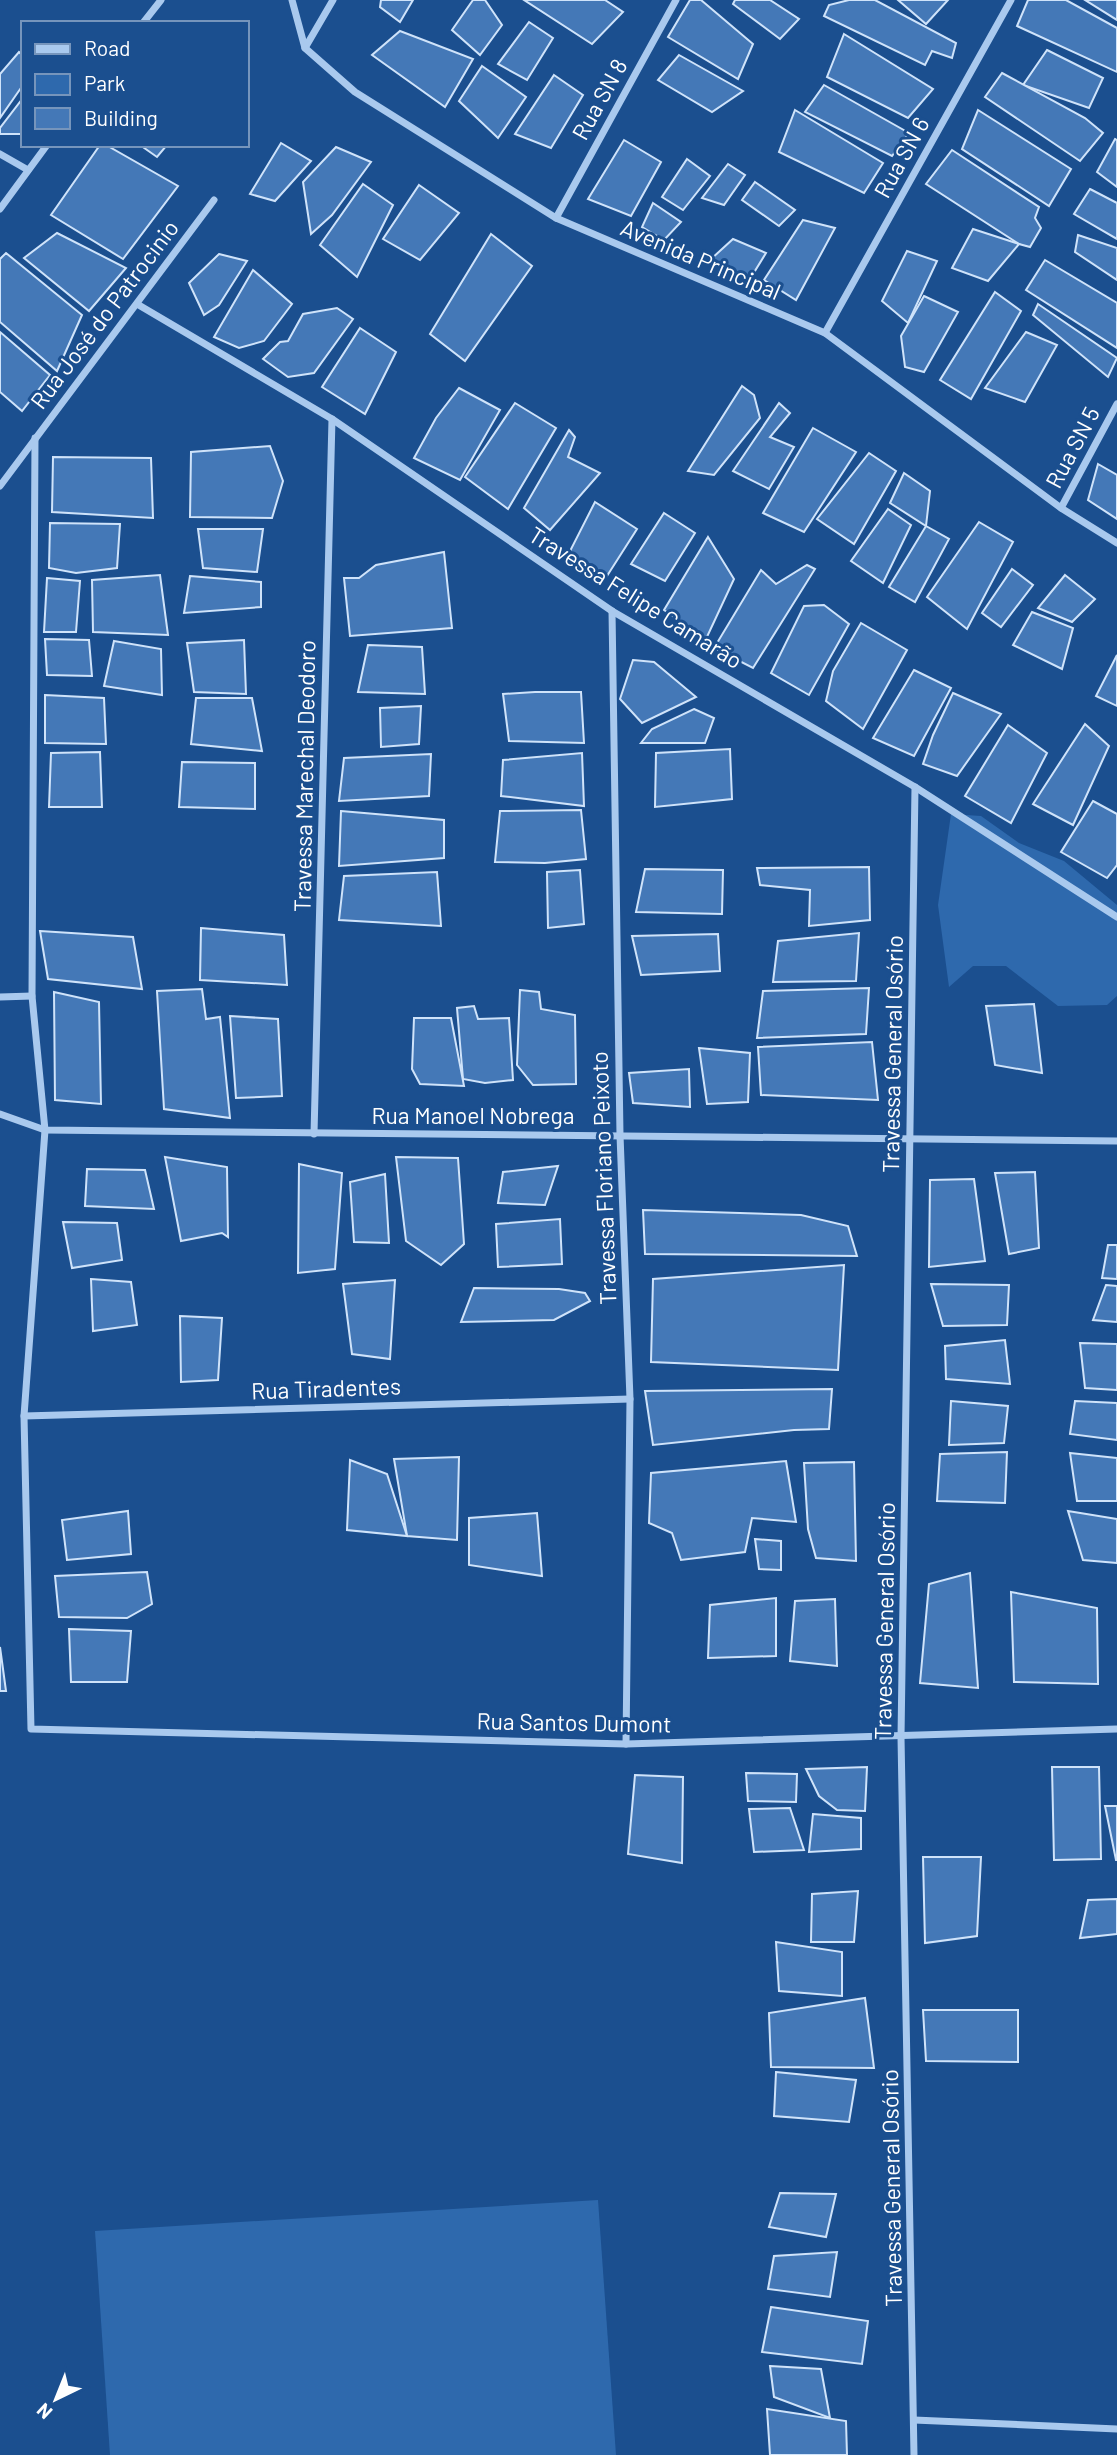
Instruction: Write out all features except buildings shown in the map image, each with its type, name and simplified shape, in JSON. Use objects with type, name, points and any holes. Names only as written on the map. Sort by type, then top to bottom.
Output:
[{"type":"street","points":[[145,21],[161,0]]},
{"type":"street","points":[[292,0],[304,48]]},
{"type":"street","points":[[304,48],[333,0]]},
{"type":"street","name":"Rua SN 8","points":[[556,218],[676,0]]},
{"type":"street","name":"Rua SN 6","points":[[825,333],[1011,0]]},
{"type":"street","name":"Avenida Principal","points":[[304,48],[355,92],[556,218],[825,333],[1061,508],[1117,543]]},
{"type":"street","points":[[0,209],[45,147]]},
{"type":"street","points":[[0,154],[28,170]]},
{"type":"street","name":"Rua José do Patrocinio","points":[[0,486],[214,200]]},
{"type":"street","name":"Travessa Felipe Camarão","points":[[137,304],[332,419],[612,611],[915,787],[1117,917]]},
{"type":"street","name":"Rua SN 5","points":[[1061,508],[1117,404]]},
{"type":"street","name":"Travessa Marechal Deodoro","points":[[314,1134],[332,419]]},
{"type":"street","points":[[24,1416],[45,1130],[32,996],[35,438]]},
{"type":"street","name":"Travessa Floriano Peixoto","points":[[612,611],[620,1135],[630,1399],[626,1744]]},
{"type":"street","name":"Travessa General Osório","points":[[914,2455],[901,1737],[915,787]]},
{"type":"street","points":[[0,997],[32,996]]},
{"type":"street","name":"Rua Manoel Nobrega","points":[[0,1114],[45,1130],[1117,1142]]},
{"type":"street","name":"Rua Tiradentes","points":[[24,1416],[630,1399]]},
{"type":"street","name":"Rua Santos Dumont","points":[[24,1416],[31,1729],[626,1744],[1117,1729]]},
{"type":"street","points":[[915,2420],[1117,2429]]},
{"type":"green space","points":[[951,814],[981,816],[1019,843],[1064,861],[1117,905],[1117,996],[1107,1005],[1058,1006],[1006,966],[973,966],[949,987],[938,905]]},
{"type":"green space","points":[[598,2200],[616,2455],[110,2455],[95,2231]]}]
